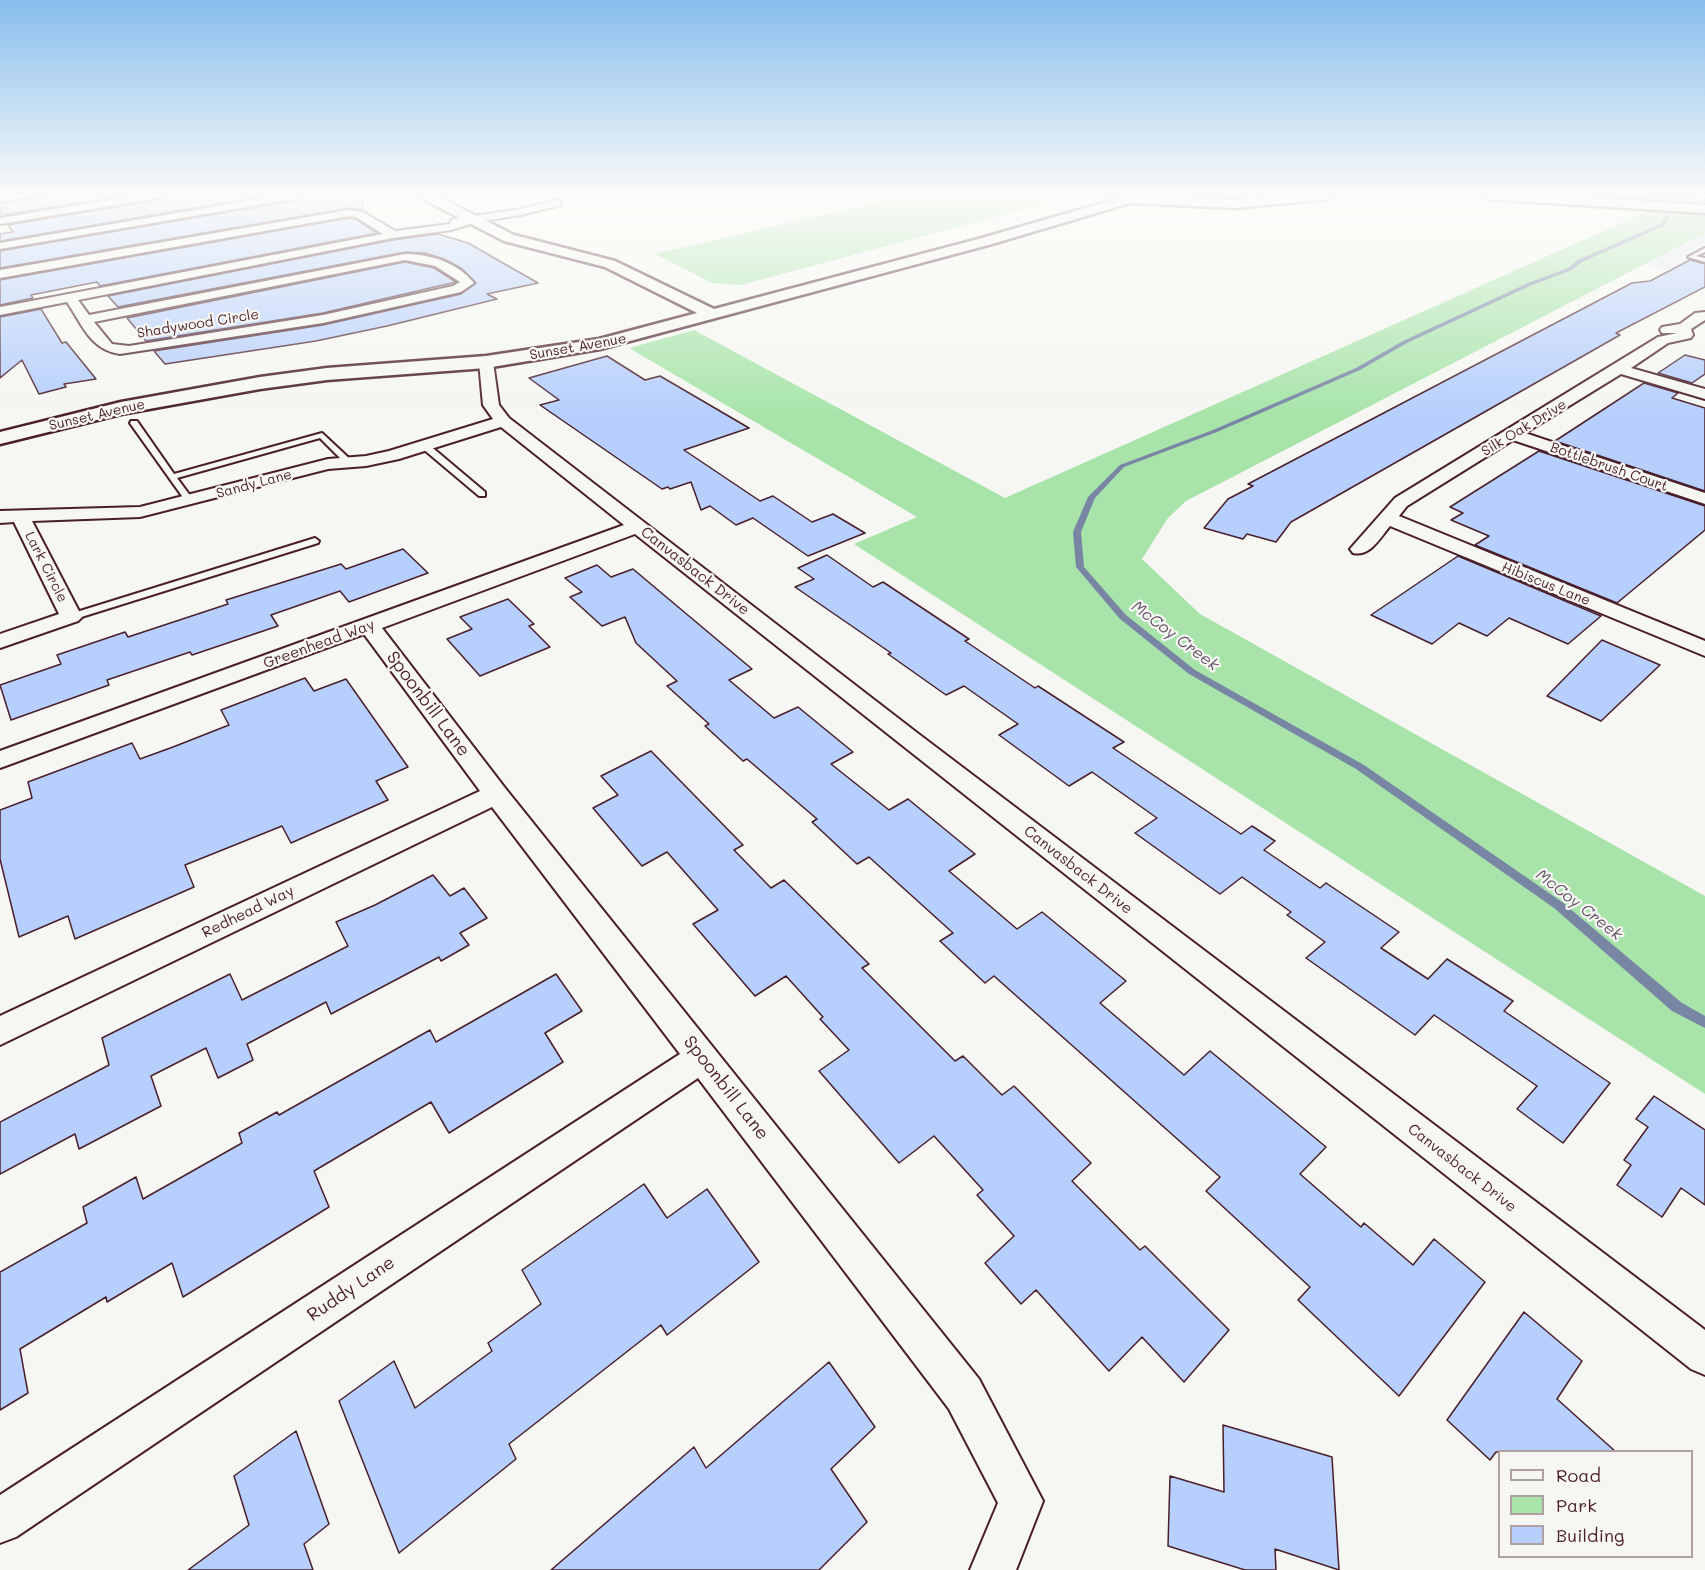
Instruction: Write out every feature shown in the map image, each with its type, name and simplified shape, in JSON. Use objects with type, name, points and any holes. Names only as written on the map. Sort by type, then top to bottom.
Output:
[{"type":"main road","points":[[621,268],[710,308]]},
{"type":"main road","points":[[647,268],[710,308]]},
{"type":"main road","name":"Sunset Avenue","points":[[0,438],[121,408],[260,383],[327,374],[486,362],[600,344],[710,308],[859,268]]},
{"type":"main road","name":"Sunset Avenue","points":[[0,424],[118,395],[189,381],[338,361],[476,350],[552,340],[710,308],[736,309],[878,268]]},
{"type":"street","points":[[0,274],[33,268]]},
{"type":"street","points":[[0,311],[220,268]]},
{"type":"street","name":"Shadywood Circle","points":[[86,320],[348,268]]},
{"type":"street","name":"Shadywood Circle","points":[[70,297],[104,346],[113,351],[121,351],[323,319],[458,289],[468,284],[462,277],[447,268]]},
{"type":"street","name":"Silk Oak Drive","points":[[1360,549],[1401,502],[1620,369],[1663,340],[1686,335],[1684,328],[1700,316],[1705,316]]},
{"type":"street","name":"Canvasback Drive","points":[[486,362],[491,405],[503,421],[907,738],[1705,1355]]},
{"type":"street","points":[[1620,369],[1705,394]]},
{"type":"street","name":"Sandy Lane","points":[[10,516],[140,512],[328,464],[384,457],[503,421]]},
{"type":"street","name":"Bottlebrush Court","points":[[1513,435],[1705,499]]},
{"type":"street","name":"Lark Circle","points":[[0,641],[71,617],[10,516]]},
{"type":"street","name":"Hibiscus Lane","points":[[1387,518],[1705,649]]},
{"type":"street","name":"Greenhead Way","points":[[0,760],[638,527]]},
{"type":"street","name":"Spoonbill Lane","points":[[369,626],[496,794],[964,1394],[1021,1501],[993,1570]]},
{"type":"street","name":"Redhead Way","points":[[0,1030],[496,794]]},
{"type":"street","name":"Ruddy Lane","points":[[0,1521],[702,1057]]},
{"type":"lane","points":[[134,423],[190,501]]},
{"type":"lane","points":[[171,477],[322,435],[349,462]]},
{"type":"lane","points":[[425,446],[482,494]]},
{"type":"lane","points":[[71,617],[315,541]]},
{"type":"shaded area","points":[[1662,268],[1705,268],[1705,279]]},
{"type":"green space","points":[[683,268],[803,268],[741,285],[712,283]]},
{"type":"green space","points":[[1520,268],[1637,268],[1186,501],[1168,518],[1142,559],[1200,614],[1705,896],[1705,1094],[854,544],[917,517],[629,348],[694,330],[1005,498]]},
{"type":"building","points":[[66,268],[193,268],[100,286],[97,282],[31,295],[33,298],[0,305],[0,280]]},
{"type":"building","points":[[249,268],[320,268],[118,307],[108,296]]},
{"type":"building","points":[[374,268],[434,268],[456,282],[323,313],[146,341],[127,318]]},
{"type":"building","points":[[461,268],[512,268],[538,283],[487,294],[497,299],[316,341],[165,364],[154,351],[323,325],[461,294],[476,283]]},
{"type":"building","points":[[1674,268],[1705,268],[1705,287],[1616,333],[1620,335],[1291,522],[1276,542],[1247,534],[1243,539],[1204,528],[1228,499],[1253,486],[1248,484],[1632,283],[1650,281]]},
{"type":"building","points":[[41,309],[62,343],[66,342],[96,379],[64,384],[66,387],[39,394],[22,360],[0,378],[0,317]]},
{"type":"building","points":[[1685,355],[1705,360],[1705,374],[1692,383],[1658,373]]},
{"type":"building","points":[[607,356],[645,380],[660,376],[749,428],[684,450],[760,501],[773,496],[812,522],[833,514],[865,533],[808,556],[753,518],[736,525],[710,506],[701,510],[691,482],[670,489],[668,487],[662,489],[540,405],[559,400],[529,378]]},
{"type":"building","points":[[1644,383],[1678,393],[1672,398],[1705,408],[1705,491],[1555,441]]},
{"type":"building","points":[[1539,451],[1705,506],[1705,530],[1617,603],[1475,545],[1489,536],[1451,520],[1463,513],[1450,507]]},
{"type":"building","points":[[403,549],[428,573],[349,602],[340,591],[271,615],[278,626],[107,680],[109,685],[11,720],[0,685],[61,664],[57,655],[125,632],[128,637],[228,604],[226,600],[341,564],[346,569]]},
{"type":"building","points":[[827,555],[873,587],[883,582],[969,639],[965,641],[1035,688],[1038,686],[1124,742],[1113,748],[1241,834],[1252,826],[1275,841],[1264,850],[1320,888],[1326,883],[1399,932],[1381,948],[1428,979],[1447,959],[1513,1001],[1504,1011],[1610,1083],[1563,1143],[1517,1109],[1537,1086],[1434,1015],[1415,1035],[1306,958],[1325,942],[1287,915],[1291,912],[1242,877],[1220,894],[1135,833],[1157,818],[1092,772],[1069,786],[999,735],[1018,724],[964,686],[946,695],[888,654],[891,653],[795,587],[814,579],[798,568]]},
{"type":"building","points":[[1458,556],[1601,616],[1568,644],[1509,618],[1487,636],[1459,623],[1432,644],[1371,615]]},
{"type":"building","points":[[597,565],[611,577],[633,569],[752,669],[729,680],[774,718],[798,707],[853,752],[831,764],[889,810],[908,799],[975,854],[949,871],[1017,929],[1042,912],[1126,981],[1100,1003],[1184,1075],[1210,1051],[1326,1147],[1300,1174],[1361,1227],[1364,1223],[1413,1265],[1434,1239],[1485,1282],[1399,1396],[1298,1300],[1310,1287],[1206,1191],[1220,1177],[994,976],[985,983],[940,941],[953,933],[869,857],[857,864],[812,822],[817,819],[747,759],[743,761],[705,726],[709,724],[667,686],[677,681],[636,643],[625,617],[602,626],[570,597],[582,592],[565,578]]},
{"type":"building","points":[[508,599],[534,624],[529,626],[550,647],[480,676],[447,639],[472,629],[460,617]]},
{"type":"building","points":[[1602,640],[1660,665],[1601,721],[1547,696]]},
{"type":"building","points":[[305,678],[314,691],[346,679],[408,767],[376,781],[388,800],[291,843],[282,826],[185,865],[194,887],[75,939],[68,916],[19,937],[0,859],[0,810],[32,798],[28,782],[132,743],[140,759],[173,747],[229,725],[221,710]]},
{"type":"building","points":[[651,751],[743,845],[734,850],[771,888],[784,880],[869,964],[862,968],[955,1061],[963,1056],[1002,1095],[1014,1086],[1091,1163],[1072,1181],[1140,1250],[1145,1246],[1229,1330],[1184,1382],[1142,1337],[1109,1371],[1036,1290],[1021,1304],[985,1263],[1014,1236],[977,1195],[983,1190],[934,1136],[899,1163],[819,1071],[849,1050],[820,1019],[823,1017],[786,976],[755,996],[693,924],[718,910],[667,852],[642,866],[593,808],[618,795],[601,776]]},
{"type":"building","points":[[433,875],[450,896],[464,888],[487,918],[460,933],[469,945],[441,961],[439,957],[331,1014],[326,1002],[247,1044],[253,1060],[218,1078],[206,1048],[151,1076],[161,1106],[79,1149],[75,1134],[0,1174],[0,1122],[109,1065],[102,1038],[230,974],[242,1000],[348,946],[336,922]]},
{"type":"building","points":[[556,974],[582,1011],[545,1033],[563,1062],[449,1133],[431,1102],[314,1171],[329,1207],[183,1297],[172,1263],[107,1302],[106,1297],[20,1349],[28,1393],[0,1410],[0,1272],[87,1223],[83,1207],[136,1177],[143,1199],[242,1143],[239,1133],[277,1112],[279,1115],[430,1030],[436,1042]]},
{"type":"building","points":[[1654,1096],[1705,1130],[1705,1205],[1681,1188],[1662,1217],[1617,1185],[1631,1165],[1624,1160],[1648,1127],[1636,1119]]},
{"type":"building","points":[[644,1184],[667,1218],[707,1189],[759,1262],[667,1335],[661,1325],[509,1444],[516,1459],[399,1553],[339,1401],[394,1361],[415,1408],[492,1351],[488,1343],[541,1304],[522,1270]]},
{"type":"building","points":[[1524,1312],[1582,1361],[1557,1399],[1614,1450],[1498,1450],[1490,1460],[1447,1420]]},
{"type":"building","points":[[829,1362],[875,1427],[831,1469],[867,1522],[819,1570],[551,1570],[694,1447],[706,1468]]},
{"type":"building","points":[[1223,1425],[1332,1457],[1339,1570],[1275,1549],[1276,1570],[1245,1570],[1168,1546],[1170,1476],[1224,1492]]},
{"type":"building","points":[[296,1431],[329,1524],[304,1544],[313,1570],[188,1570],[249,1525],[234,1476]]},
{"type":"waterway","name":"McCoy Creek","points":[[1571,268],[1530,284],[1405,342],[1358,369],[1215,431],[1122,466],[1092,497],[1077,532],[1080,567],[1123,617],[1192,672],[1360,767],[1558,905],[1677,1007],[1705,1022]]}]
